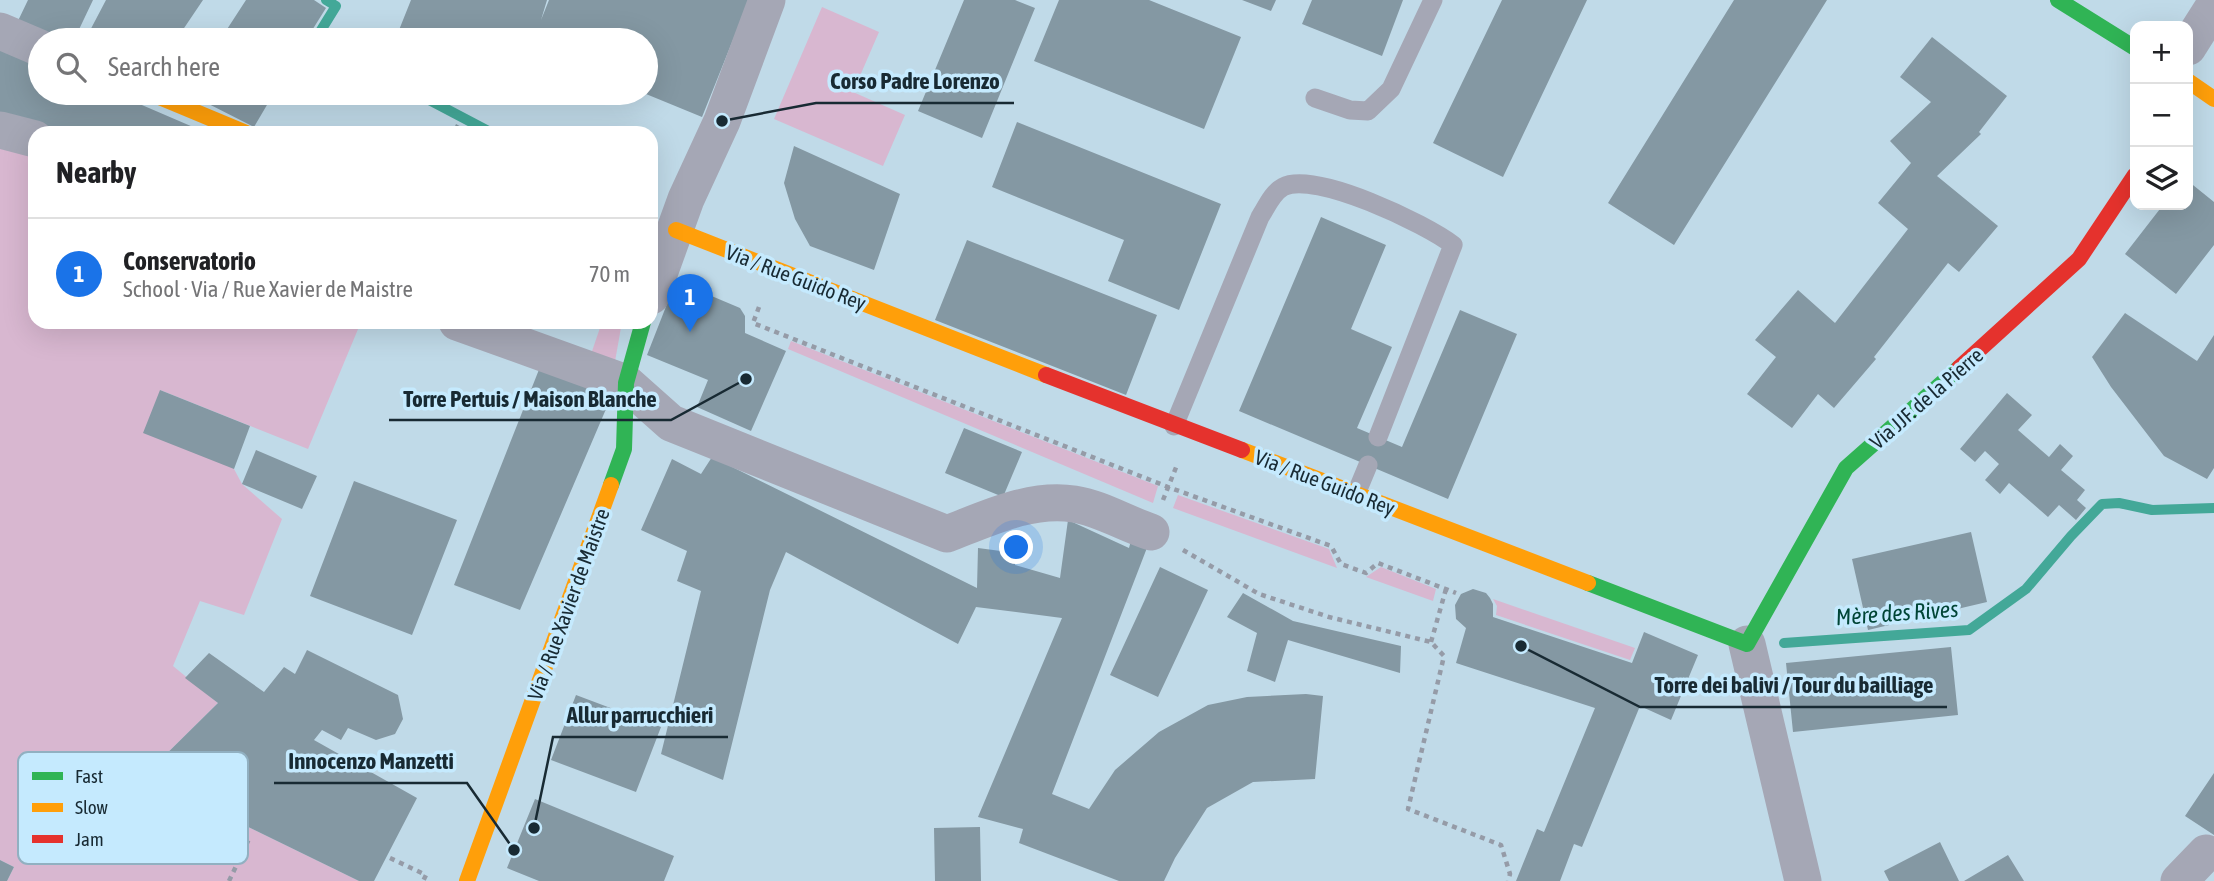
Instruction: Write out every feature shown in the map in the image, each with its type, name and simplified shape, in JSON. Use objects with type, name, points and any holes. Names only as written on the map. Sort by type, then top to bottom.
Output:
[{"type":"street","points":[[658,278],[686,199],[722,121],[767,0]]},
{"type":"street","points":[[2058,0],[2130,45]]},
{"type":"street","points":[[2193,39],[2214,6]]},
{"type":"street","points":[[0,31],[28,42]]},
{"type":"street","points":[[178,105],[229,126]]},
{"type":"street","points":[[0,130],[28,137]]},
{"type":"street","name":"Via JJF. de la Pierre","points":[[1747,644],[1846,468],[2079,259],[2130,182]]},
{"type":"street","name":"Via / Rue Guido Rey","points":[[676,230],[1182,429],[1747,644]]},
{"type":"street","points":[[476,329],[626,383],[671,423],[947,534],[1037,504],[1074,504],[1151,532]]},
{"type":"street","name":"Via / Rue Xavier de Maistre","points":[[467,881],[624,449],[626,383],[640,329]]},
{"type":"street","points":[[1747,644],[1803,881]]},
{"type":"street","points":[[2179,881],[2206,853]]},
{"type":"lane","points":[[1315,98],[1350,110],[1368,111],[1391,89],[1433,0]]},
{"type":"lane","points":[[1182,429],[1260,217],[1275,194],[1284,186],[1306,184],[1342,192],[1388,209],[1453,245],[1378,437]]},
{"type":"lane","points":[[1356,494],[1368,465]]},
{"type":"path","points":[[759,307],[753,323],[1168,486],[1331,546],[1340,564],[1366,573],[1378,564],[1456,593]]},
{"type":"path","points":[[1182,429],[1168,486],[1151,532],[1259,594],[1329,617],[1431,642],[1444,656],[1408,809],[1501,845],[1510,874],[1508,881]]},
{"type":"path","points":[[1431,642],[1446,589]]},
{"type":"path","points":[[390,858],[426,875],[424,881]]},
{"type":"path","points":[[229,881],[237,864]]},
{"type":"shaded area","points":[[822,7],[879,32],[853,92],[905,115],[883,166],[774,119]]},
{"type":"shaded area","points":[[0,142],[28,150],[28,329],[358,329],[308,449],[160,390],[234,469],[242,484],[282,519],[244,615],[200,601],[173,666],[218,703],[168,752],[18,752],[18,864],[248,864],[248,827],[359,881],[7,881],[14,867],[0,860]]},
{"type":"shaded area","points":[[600,329],[621,329],[614,367],[590,357]]},
{"type":"shaded area","points":[[791,341],[1158,486],[1153,503],[788,349]]},
{"type":"shaded area","points":[[1178,495],[1329,549],[1337,568],[1173,508]]},
{"type":"shaded area","points":[[1381,567],[1436,589],[1433,601],[1366,577]]},
{"type":"shaded area","points":[[1493,599],[1635,648],[1630,660],[1496,615],[1497,606]]},
{"type":"building","points":[[28,0],[93,0],[80,28],[28,30],[16,25]]},
{"type":"building","points":[[106,0],[203,0],[184,28],[91,28]]},
{"type":"building","points":[[246,0],[314,0],[326,8],[314,28],[228,28]]},
{"type":"building","points":[[411,0],[547,0],[541,20],[549,0],[749,0],[702,117],[658,99],[658,28],[400,28]]},
{"type":"building","points":[[964,0],[1015,0],[1035,8],[982,138],[918,111]]},
{"type":"building","points":[[1059,0],[1149,0],[1241,37],[1204,129],[1034,61]]},
{"type":"building","points":[[1242,0],[1276,0],[1271,11]]},
{"type":"building","points":[[1312,0],[1403,0],[1382,56],[1302,24]]},
{"type":"building","points":[[1502,0],[1587,0],[1503,177],[1433,143]]},
{"type":"building","points":[[1734,0],[1827,0],[1674,245],[1608,203]]},
{"type":"building","points":[[1932,37],[2007,96],[1979,132],[1981,134],[1937,176],[1998,226],[1959,272],[1948,263],[1874,357],[1876,359],[1834,408],[1818,394],[1792,428],[1747,394],[1776,357],[1755,340],[1798,290],[1835,323],[1908,229],[1878,203],[1911,163],[1890,141],[1931,102],[1900,77]]},
{"type":"building","points":[[0,44],[28,56],[28,105],[142,105],[191,126],[28,127],[0,119]]},
{"type":"building","points":[[211,105],[267,105],[252,126]]},
{"type":"building","points":[[1017,122],[1221,204],[1179,310],[1108,281],[1124,240],[992,187]]},
{"type":"building","points":[[794,146],[900,194],[874,270],[810,246],[795,219],[784,183]]},
{"type":"building","points":[[2193,185],[2214,202],[2214,245],[2176,294],[2125,254],[2159,210],[2193,210]]},
{"type":"building","points":[[1321,217],[1386,245],[1351,329],[1392,347],[1357,428],[1402,447],[1460,310],[1517,334],[1448,499],[1239,411]]},
{"type":"building","points":[[967,240],[1157,315],[1126,395],[935,320]]},
{"type":"building","points":[[676,281],[740,308],[745,316],[745,333],[786,351],[751,431],[697,407],[708,380],[647,355]]},
{"type":"building","points":[[2125,313],[2197,361],[2214,335],[2214,468],[2207,479],[2164,456],[2111,387],[2092,357]]},
{"type":"building","points":[[540,367],[612,395],[520,610],[454,585]]},
{"type":"building","points":[[160,390],[250,426],[234,469],[143,433]]},
{"type":"building","points":[[2007,393],[2032,415],[2018,430],[2049,457],[2060,444],[2073,456],[2061,470],[2085,490],[2077,500],[2086,508],[2076,520],[2059,505],[2048,517],[2009,483],[2000,494],[1985,480],[1999,464],[1985,451],[1975,462],[1960,449]]},
{"type":"building","points":[[964,428],[1022,452],[1003,497],[945,473]]},
{"type":"building","points":[[256,450],[317,476],[302,509],[242,484]]},
{"type":"building","points":[[712,457],[977,588],[978,548],[1016,553],[1015,565],[1060,578],[1068,520],[1129,548],[1133,533],[1150,540],[1052,794],[1089,809],[1115,770],[1159,732],[1208,705],[1247,697],[1306,694],[1323,696],[1315,779],[1253,782],[1207,808],[1175,858],[1164,881],[1119,881],[1019,843],[1023,829],[978,817],[1062,618],[976,607],[958,644],[786,552],[770,590],[723,780],[661,754],[701,591],[677,581],[687,551],[641,530],[672,459],[701,474]]},
{"type":"building","points":[[354,481],[457,520],[412,635],[310,596]]},
{"type":"building","points":[[1971,532],[1987,602],[1868,630],[1852,559]]},
{"type":"building","points":[[1160,567],[1208,590],[1158,697],[1110,675]]},
{"type":"building","points":[[1473,589],[1486,593],[1490,598],[1493,617],[1632,663],[1644,632],[1698,655],[1671,720],[1640,706],[1582,847],[1574,844],[1560,881],[1516,881],[1537,829],[1544,832],[1595,708],[1456,663],[1466,628],[1456,619],[1455,605],[1461,594]]},
{"type":"building","points":[[1243,593],[1293,621],[1401,646],[1400,673],[1288,640],[1275,682],[1247,671],[1257,633],[1227,617]]},
{"type":"building","points":[[1951,647],[1958,715],[1793,732],[1786,663]]},
{"type":"building","points":[[307,650],[398,695],[403,719],[395,734],[376,740],[348,728],[341,740],[322,730],[314,740],[417,798],[374,881],[359,881],[248,827],[248,752],[168,752],[218,703],[185,678],[209,653],[264,692],[284,667],[295,674]]},
{"type":"building","points":[[576,695],[661,727],[636,792],[551,760]]},
{"type":"building","points":[[2214,773],[2214,835],[2185,816]]},
{"type":"building","points":[[535,799],[674,856],[664,881],[539,881],[507,868]]},
{"type":"building","points":[[980,827],[981,881],[935,881],[934,828]]},
{"type":"building","points":[[1940,842],[1959,881],[1889,881],[1884,871]]},
{"type":"building","points":[[2008,855],[2024,881],[1964,881]]},
{"type":"building","points":[[0,860],[14,867],[7,881],[0,881]]},
{"type":"waterway","name":"Mère des Rives","points":[[322,28],[336,6],[326,0]]},
{"type":"waterway","name":"Mère des Rives","points":[[439,105],[479,126]]},
{"type":"waterway","name":"Mère des Rives","points":[[1784,643],[1969,630],[2026,589],[2102,504],[2119,503],[2152,510],[2214,508]]},
{"type":"traffic: fast","points":[[2058,0],[2130,45]]},
{"type":"traffic: fast","points":[[611,485],[624,449],[626,383],[641,329]]},
{"type":"traffic: fast","points":[[1588,583],[1747,644],[1846,468],[1959,368]]},
{"type":"traffic: slow","points":[[2192,84],[2214,99]]},
{"type":"traffic: slow","points":[[179,105],[229,126]]},
{"type":"traffic: slow","points":[[676,230],[1046,375]]},
{"type":"traffic: slow","points":[[1242,450],[1588,583]]},
{"type":"traffic: slow","points":[[467,881],[611,485]]},
{"type":"traffic: jam","points":[[1959,368],[2079,259],[2130,182]]},
{"type":"traffic: jam","points":[[1046,375],[1242,450]]},
{"type":"place","name":"Corso Padre Lorenzo","points":[[722,121]]},
{"type":"place","name":"Conservatorio","points":[[690,332]]},
{"type":"place","name":"Torre Pertuis / Maison Blanche","points":[[746,379]]},
{"type":"place","name":"Torre dei balivi / Tour du bailliage","points":[[1521,646]]},
{"type":"place","name":"Allur parrucchieri","points":[[534,828]]},
{"type":"place","name":"Innocenzo Manzetti","points":[[514,850]]}]
